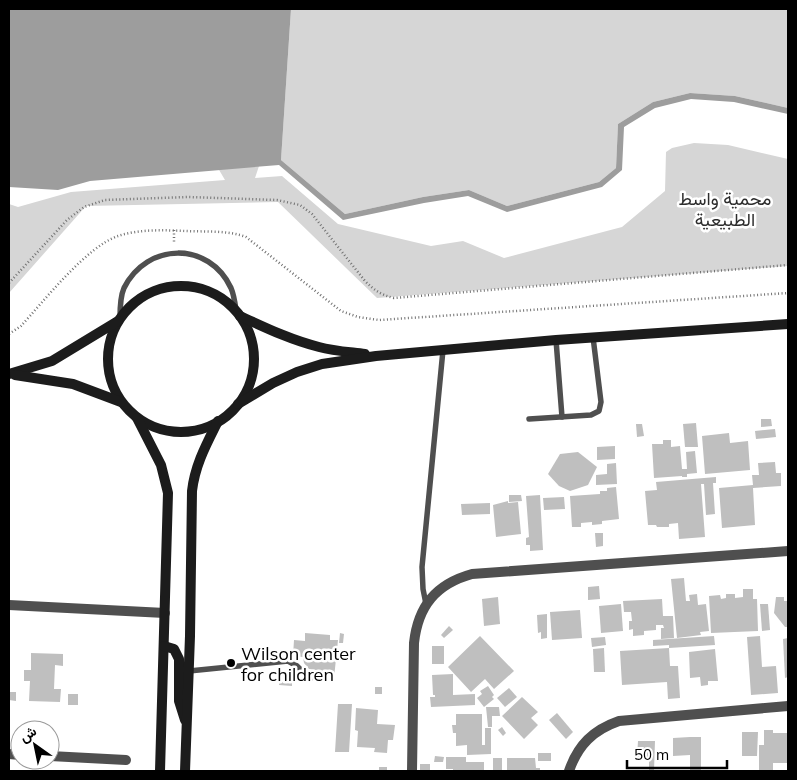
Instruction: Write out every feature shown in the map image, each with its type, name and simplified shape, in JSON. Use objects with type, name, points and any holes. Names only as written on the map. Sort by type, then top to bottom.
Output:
[{"type":"main road","points":[[376,356],[322,348],[272,331],[238,313],[212,294],[184,287],[154,291],[129,307],[119,320],[110,338],[108,371],[113,387],[121,402],[137,417],[152,426],[168,431],[185,432],[202,428],[218,421],[238,404],[273,383],[296,372],[322,364],[376,356],[556,340],[788,324]]},
{"type":"main road","points":[[238,313],[249,332],[254,351],[253,370],[248,388],[238,404]]},
{"type":"main road","points":[[9,374],[52,361],[119,320]]},
{"type":"main road","points":[[9,374],[74,384],[121,402]]},
{"type":"main road","points":[[137,417],[161,465],[168,493],[160,771]]},
{"type":"main road","points":[[185,771],[192,491],[200,457],[218,421]]},
{"type":"main road","points":[[164,646],[174,649],[179,656],[178,698],[187,723]]},
{"type":"street","points":[[412,771],[414,644],[420,616],[426,604],[446,584],[472,574],[788,551]]},
{"type":"street","points":[[9,605],[165,613]]},
{"type":"street","points":[[569,771],[578,749],[586,740],[607,725],[619,721],[788,706]]},
{"type":"street","points":[[60,757],[126,760]]},
{"type":"lane","points":[[119,320],[122,293],[133,274],[156,257],[175,253],[195,255],[214,266],[231,288],[238,313]]},
{"type":"lane","points":[[529,419],[594,415],[600,408],[593,338]]},
{"type":"lane","points":[[556,340],[562,417]]},
{"type":"lane","points":[[426,604],[422,567],[443,350]]},
{"type":"lane","points":[[189,670],[288,661],[297,666],[310,679]]},
{"type":"path","points":[[9,283],[67,220],[84,207],[105,200],[189,197],[277,200],[300,205],[312,214],[369,286],[383,295],[394,298],[788,265]]},
{"type":"path","points":[[174,230],[175,253]]},
{"type":"path","points":[[9,334],[20,326],[84,258],[103,243],[132,232],[174,230],[233,233],[246,237],[341,311],[358,317],[379,320],[788,293]]},
{"type":"green space","points":[[291,9],[788,9],[788,108],[735,96],[690,93],[653,102],[618,124],[616,168],[599,182],[507,206],[469,190],[423,197],[345,214],[281,160]]},
{"type":"green space","name":"محمية واسط الطبيعية","points":[[694,143],[728,145],[788,159],[788,266],[377,298],[278,202],[86,206],[9,293],[9,204],[18,207],[71,192],[225,180],[215,163],[264,151],[255,178],[282,176],[338,224],[431,246],[463,241],[504,258],[622,227],[665,191],[666,152],[672,148]]},
{"type":"shaded area","points":[[9,9],[291,9],[281,160],[345,214],[423,197],[469,190],[507,206],[599,182],[616,168],[618,124],[653,102],[690,93],[735,96],[788,108],[788,114],[734,102],[691,99],[655,108],[624,127],[622,170],[602,187],[507,212],[468,196],[343,220],[279,165],[90,181],[58,190],[9,187]]},
{"type":"building","points":[[761,419],[771,419],[772,426],[761,427]]},
{"type":"building","points":[[696,423],[698,447],[685,447],[683,424]]},
{"type":"building","points":[[636,424],[642,424],[644,436],[637,437]]},
{"type":"building","points":[[775,429],[776,437],[756,439],[755,431]]},
{"type":"building","points":[[729,433],[730,443],[748,441],[750,470],[705,474],[702,436]]},
{"type":"building","points":[[663,440],[671,440],[671,447],[680,446],[682,469],[687,469],[686,452],[695,451],[697,473],[687,474],[687,477],[654,478],[652,444],[663,444]]},
{"type":"building","points":[[615,446],[615,459],[597,460],[597,447]]},
{"type":"building","points":[[578,452],[597,467],[588,485],[570,491],[559,486],[548,474],[560,454]]},
{"type":"building","points":[[775,462],[776,473],[781,473],[781,486],[753,488],[755,525],[722,528],[719,488],[753,485],[752,475],[759,475],[758,463]]},
{"type":"building","points":[[616,463],[617,484],[596,485],[596,475],[607,474],[607,464]]},
{"type":"building","points":[[716,477],[716,483],[713,483],[715,514],[706,515],[704,484],[701,484],[705,537],[679,539],[678,523],[669,524],[669,527],[648,525],[645,491],[657,490],[656,482]]},
{"type":"building","points":[[616,487],[619,519],[602,521],[602,524],[592,525],[592,522],[581,523],[581,527],[572,527],[570,496],[600,494],[600,491],[607,491],[607,488]]},
{"type":"building","points":[[509,495],[521,495],[522,501],[509,502]]},
{"type":"building","points":[[540,495],[543,550],[530,551],[530,545],[526,545],[526,538],[529,537],[526,496]]},
{"type":"building","points":[[564,497],[565,509],[544,510],[543,498]]},
{"type":"building","points":[[508,501],[508,503],[518,502],[521,534],[496,537],[493,505]]},
{"type":"building","points":[[490,503],[490,514],[462,515],[461,504]]},
{"type":"building","points":[[595,533],[603,533],[603,546],[596,547]]},
{"type":"building","points":[[684,578],[686,601],[690,601],[689,595],[697,594],[698,605],[706,604],[709,631],[700,632],[701,635],[677,638],[671,579]]},
{"type":"building","points":[[599,586],[600,599],[588,600],[588,587]]},
{"type":"building","points":[[743,589],[753,589],[753,599],[757,599],[758,631],[711,633],[709,596],[720,595],[721,599],[726,598],[726,594],[735,594],[735,598],[743,597]]},
{"type":"building","points":[[498,597],[500,624],[484,626],[482,599]]},
{"type":"building","points":[[776,597],[784,597],[784,601],[788,601],[788,627],[785,627],[774,613]]},
{"type":"building","points":[[662,599],[663,616],[673,616],[674,638],[661,639],[661,628],[664,628],[663,625],[656,625],[656,630],[644,631],[644,635],[633,636],[633,629],[629,630],[629,621],[632,621],[631,612],[624,612],[623,601]]},
{"type":"building","points":[[621,604],[623,631],[601,633],[599,606]]},
{"type":"building","points":[[760,604],[768,604],[770,630],[762,631]]},
{"type":"building","points":[[580,610],[582,638],[552,640],[550,612]]},
{"type":"building","points":[[547,614],[547,638],[541,639],[541,632],[538,633],[537,615]]},
{"type":"building","points":[[449,626],[453,630],[444,638],[441,635]]},
{"type":"building","points":[[305,633],[330,635],[330,640],[338,640],[334,678],[315,676],[316,670],[309,669],[304,663],[303,657],[293,656],[294,640],[305,641]]},
{"type":"building","points":[[340,633],[344,634],[343,643],[339,643]]},
{"type":"building","points":[[480,636],[514,671],[494,689],[485,679],[471,692],[448,667]]},
{"type":"building","points":[[714,636],[715,645],[669,648],[669,645],[653,646],[653,640]]},
{"type":"building","points":[[760,636],[762,667],[776,666],[778,693],[751,695],[747,637]]},
{"type":"building","points":[[605,637],[606,645],[592,647],[591,638]]},
{"type":"building","points":[[788,638],[788,677],[785,678],[783,639]]},
{"type":"building","points":[[432,646],[444,646],[444,664],[432,664]]},
{"type":"building","points":[[604,648],[605,672],[594,672],[593,649]]},
{"type":"building","points":[[669,648],[670,666],[678,666],[680,698],[668,699],[667,682],[622,685],[620,651]]},
{"type":"building","points":[[715,649],[718,681],[708,681],[708,685],[701,686],[700,677],[690,678],[689,652]]},
{"type":"building","points":[[31,653],[63,654],[63,666],[55,665],[54,689],[61,689],[60,702],[29,701],[30,681],[24,681],[24,670],[31,670]]},
{"type":"building","points":[[453,674],[453,695],[475,694],[475,705],[431,707],[430,697],[435,697],[433,695],[432,675]]},
{"type":"building","points":[[280,678],[292,679],[292,686],[279,685]]},
{"type":"building","points":[[488,686],[494,695],[492,697],[494,699],[484,707],[477,698],[482,694],[480,691]]},
{"type":"building","points":[[375,687],[382,687],[382,694],[375,694]]},
{"type":"building","points":[[509,688],[517,697],[505,707],[497,698]]},
{"type":"building","points":[[9,692],[16,692],[16,701],[9,700]]},
{"type":"building","points":[[68,694],[78,694],[78,705],[68,705]]},
{"type":"building","points":[[522,697],[538,712],[531,718],[538,725],[524,739],[502,716]]},
{"type":"building","points":[[338,704],[352,704],[349,752],[335,752]]},
{"type":"building","points":[[486,707],[499,707],[500,716],[492,716],[492,727],[488,727]]},
{"type":"building","points":[[356,708],[378,710],[377,724],[395,725],[393,740],[388,740],[387,753],[374,752],[375,748],[357,747],[358,731],[355,730]]},
{"type":"building","points":[[557,713],[573,732],[566,739],[549,720]]},
{"type":"building","points":[[456,714],[482,714],[482,745],[485,745],[485,728],[491,728],[491,754],[467,755],[467,745],[456,746],[456,733],[453,733],[452,725],[456,725]]},
{"type":"building","points":[[502,727],[506,733],[503,736],[498,730]]},
{"type":"building","points":[[764,730],[773,730],[773,733],[787,733],[787,763],[773,763],[773,771],[759,771],[759,745],[764,745]]},
{"type":"building","points":[[742,732],[758,732],[757,756],[742,756]]},
{"type":"building","points":[[701,737],[701,771],[690,771],[690,755],[673,756],[673,738]]},
{"type":"building","points":[[638,741],[655,741],[654,771],[649,771],[649,757],[637,757]]},
{"type":"building","points":[[538,753],[551,753],[551,761],[538,761]]},
{"type":"building","points":[[435,756],[444,757],[443,762],[434,762]]},
{"type":"building","points":[[446,757],[466,757],[466,762],[484,762],[484,771],[453,771],[453,769],[446,769]]},
{"type":"building","points":[[493,758],[502,758],[502,771],[493,771]]},
{"type":"building","points":[[507,758],[535,758],[536,768],[540,768],[540,771],[507,771]]},
{"type":"building","points":[[420,764],[430,764],[430,771],[420,771]]},
{"type":"building","points":[[379,767],[387,767],[387,771],[379,771]]},
{"type":"place","name":"Wilson center for children","points":[[231,663]]}]
